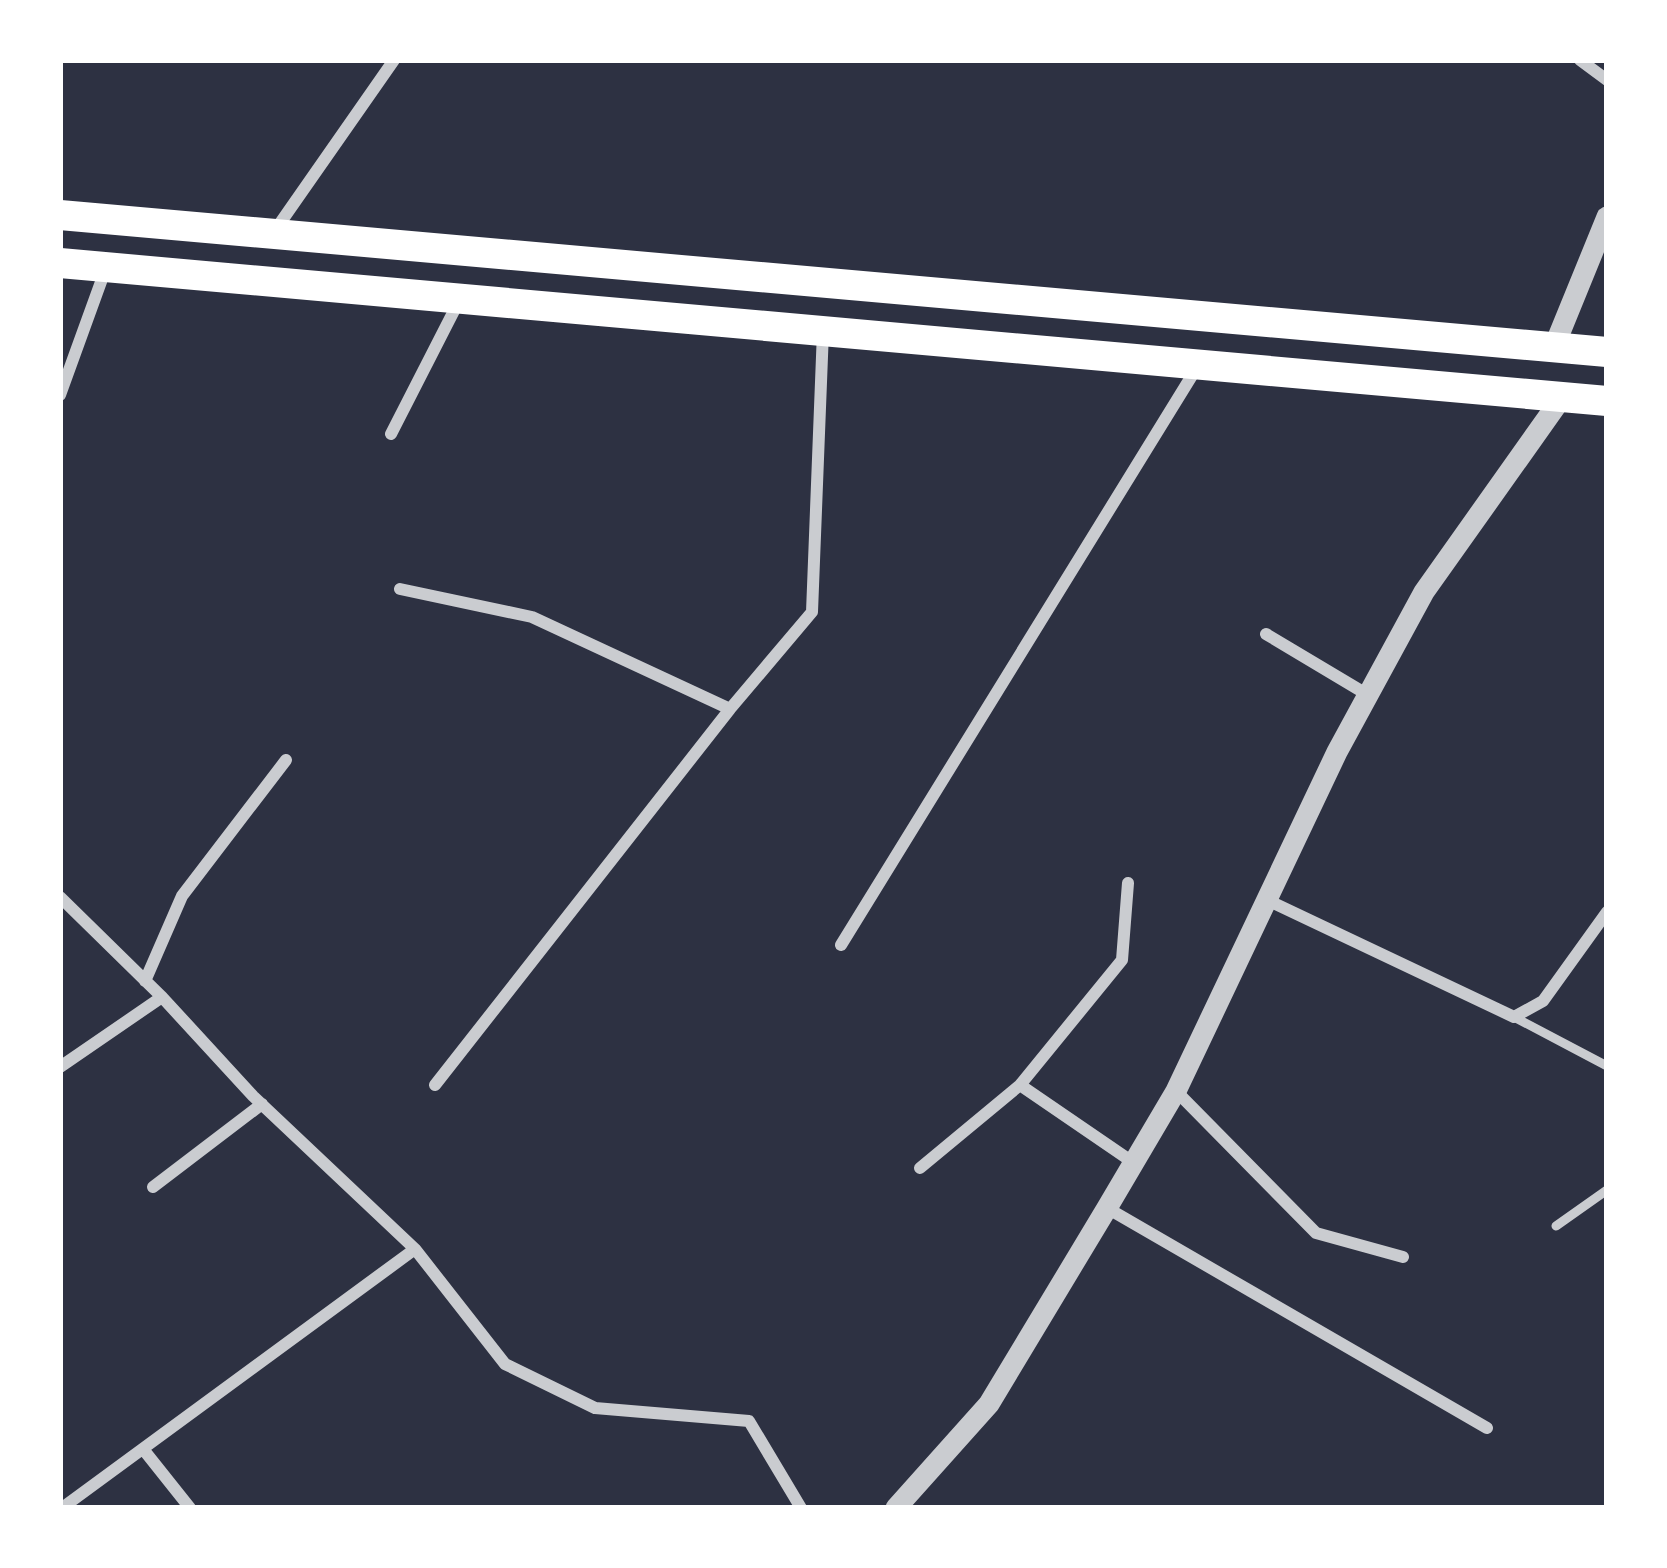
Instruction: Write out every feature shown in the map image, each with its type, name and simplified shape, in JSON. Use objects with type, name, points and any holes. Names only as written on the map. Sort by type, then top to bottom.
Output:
[{"type":"main road","points":[[60,215],[1607,352]]},
{"type":"main road","points":[[60,263],[1607,401]]},
{"type":"street","points":[[272,235],[394,60]]},
{"type":"street","points":[[1580,60],[1607,80]]},
{"type":"street","points":[[1555,346],[1607,217]]},
{"type":"street","points":[[60,395],[106,267]]},
{"type":"street","points":[[391,434],[461,298]]},
{"type":"street","points":[[435,1085],[730,709],[812,612],[823,330]]},
{"type":"street","points":[[841,945],[1200,363]]},
{"type":"street","points":[[896,1508],[988,1404],[1134,1163],[1176,1091],[1337,752],[1424,592],[1563,396]]},
{"type":"street","points":[[400,589],[532,617],[730,709]]},
{"type":"street","points":[[1266,634],[1368,695]]},
{"type":"street","points":[[145,981],[182,896],[286,760]]},
{"type":"street","points":[[920,1168],[1020,1085],[1122,960],[1128,883]]},
{"type":"street","points":[[60,897],[262,1104],[415,1249],[505,1364],[595,1408],[748,1421],[801,1508]]},
{"type":"street","points":[[1267,900],[1514,1018],[1544,1001],[1607,912]]},
{"type":"street","points":[[60,1067],[162,997]]},
{"type":"street","points":[[1020,1085],[1134,1163]]},
{"type":"street","points":[[1176,1091],[1316,1233],[1403,1257]]},
{"type":"street","points":[[153,1187],[262,1104]]},
{"type":"street","points":[[1107,1208],[1487,1428]]},
{"type":"street","points":[[62,1508],[415,1249]]},
{"type":"street","points":[[143,1449],[190,1508]]},
{"type":"lane","points":[[1514,1018],[1607,1066]]},
{"type":"lane","points":[[1556,1226],[1607,1190]]}]
